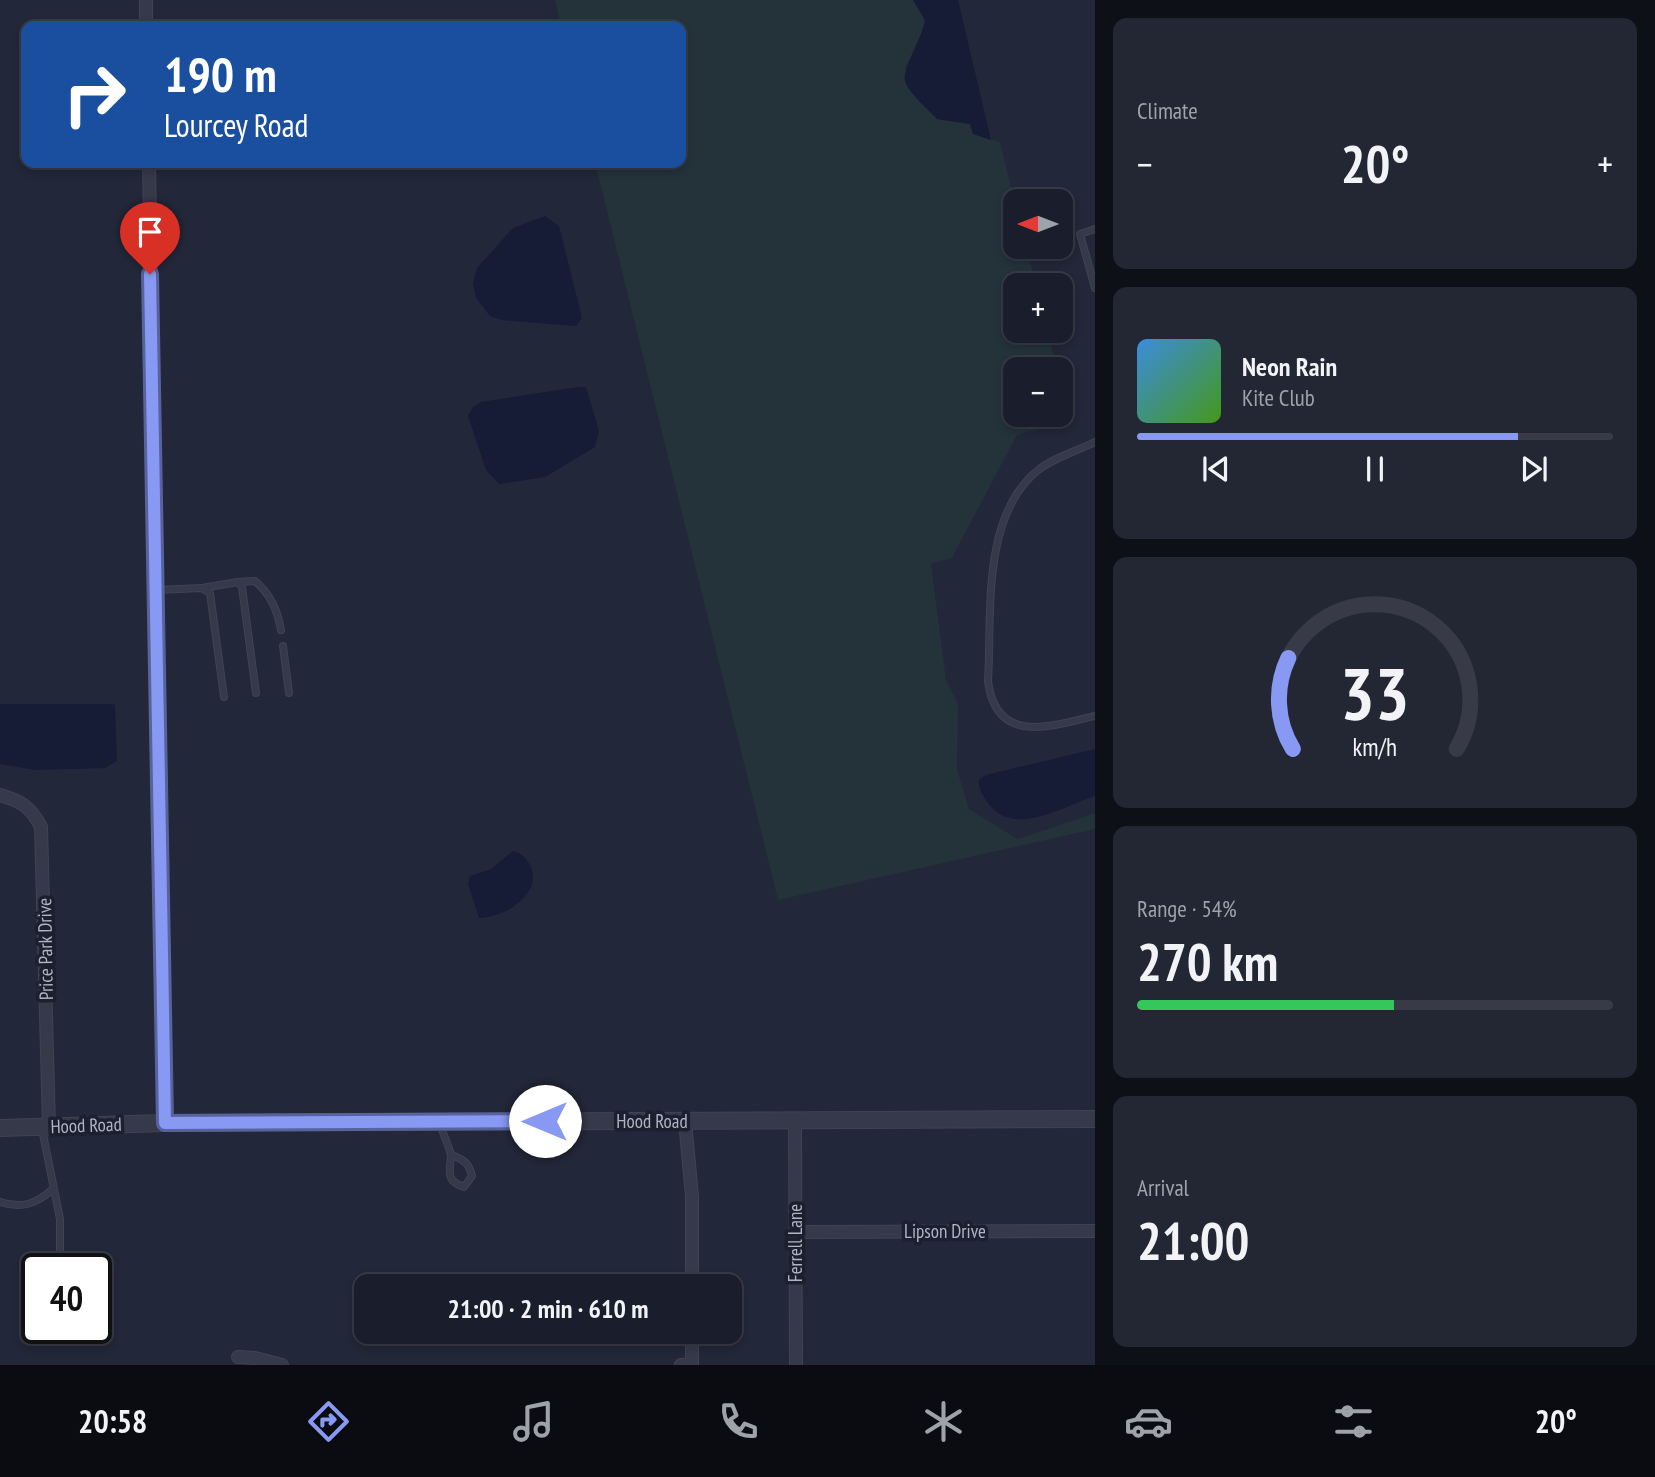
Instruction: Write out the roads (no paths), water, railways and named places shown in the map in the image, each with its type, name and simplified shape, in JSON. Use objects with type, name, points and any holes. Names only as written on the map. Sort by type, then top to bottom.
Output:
[{"type":"street","points":[[146,0],[146,21]]},
{"type":"street","points":[[149,168],[165,1123]]},
{"type":"street","name":"Price Park Drive","points":[[0,795],[19,800],[33,811],[41,827],[45,1127]]},
{"type":"street","name":"Hood Road","points":[[0,1128],[165,1123],[1095,1119]]},
{"type":"street","points":[[685,1121],[692,1196],[692,1274]]},
{"type":"street","name":"Ferrell Lane","points":[[795,1121],[796,1365]]},
{"type":"street","name":"Lipson Drive","points":[[795,1232],[1095,1231]]},
{"type":"street","points":[[681,1365],[692,1364],[692,1344]]},
{"type":"street","points":[[238,1357],[282,1365]]},
{"type":"lane","points":[[1095,229],[1080,234],[1095,288]]},
{"type":"lane","points":[[1095,442],[1039,469],[1019,490],[1005,512],[996,550],[988,681],[997,710],[1016,725],[1041,728],[1095,716]]},
{"type":"lane","points":[[156,590],[202,588],[255,581],[269,593],[278,612],[281,630]]},
{"type":"lane","points":[[238,582],[242,587],[256,693]]},
{"type":"lane","points":[[202,588],[210,593],[224,697]]},
{"type":"lane","points":[[282,646],[289,693]]},
{"type":"lane","points":[[440,1121],[443,1138],[452,1155],[464,1160],[470,1167],[472,1176],[464,1187],[452,1180],[448,1173],[452,1155]]},
{"type":"lane","points":[[45,1127],[61,1253]]},
{"type":"lane","points":[[0,1202],[11,1206],[39,1202],[53,1189]]},
{"type":"water","points":[[913,0],[958,0],[991,140],[973,134],[970,124],[937,119],[907,86],[906,69],[925,20]]},
{"type":"water","points":[[545,216],[559,226],[582,318],[576,326],[502,320],[490,316],[476,298],[473,283],[477,268],[513,228]]},
{"type":"water","points":[[586,387],[599,431],[595,447],[545,477],[499,484],[486,470],[468,416],[473,407],[481,402]]},
{"type":"water","points":[[0,704],[115,705],[117,761],[105,768],[36,770],[0,764]]},
{"type":"water","points":[[1095,749],[1095,796],[1052,813],[1023,819],[1009,818],[996,812],[980,788],[979,780],[986,775]]},
{"type":"water","points":[[513,851],[523,856],[530,865],[533,876],[527,895],[510,909],[479,918],[468,884],[470,876],[491,869]]}]
